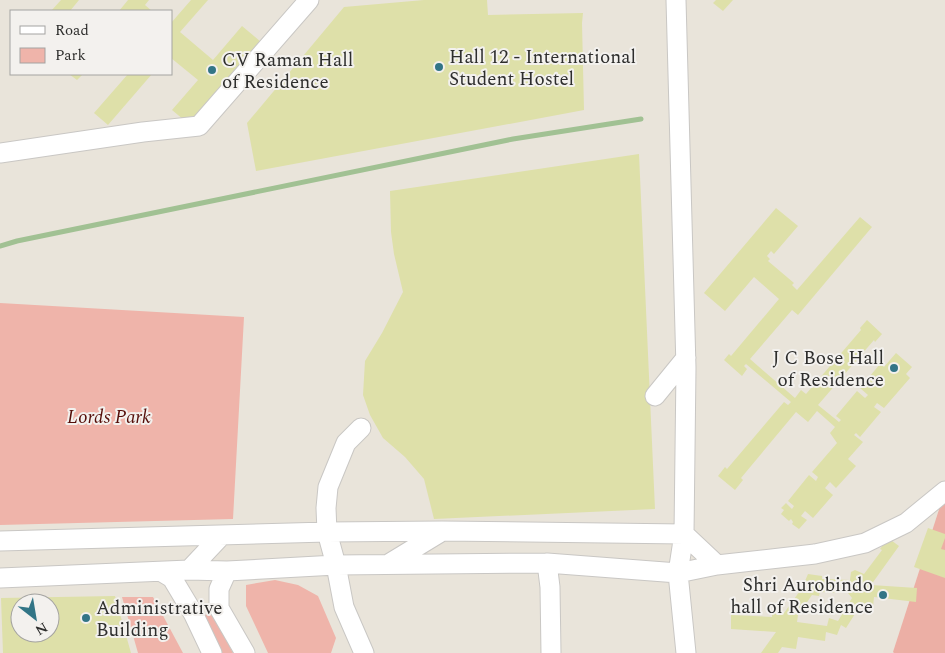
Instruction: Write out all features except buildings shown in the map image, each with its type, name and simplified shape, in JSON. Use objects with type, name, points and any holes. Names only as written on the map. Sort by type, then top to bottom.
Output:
[{"type":"street","points":[[0,153],[143,132],[199,126],[309,0]]},
{"type":"street","points":[[676,0],[686,358],[684,534],[678,574],[686,653]]},
{"type":"street","points":[[655,396],[686,358]]},
{"type":"street","points":[[361,428],[346,443],[328,487],[326,508],[327,532],[344,607],[364,653]]},
{"type":"street","points":[[0,578],[189,570],[227,571],[336,565],[547,563],[678,574],[718,565],[815,554],[865,543],[906,523],[945,491]]},
{"type":"street","points":[[388,564],[442,531]]},
{"type":"street","points":[[0,541],[327,532],[442,531],[684,534],[718,565]]},
{"type":"street","points":[[189,570],[222,535]]},
{"type":"street","points":[[189,536],[189,570]]},
{"type":"street","points":[[547,563],[550,587],[551,653]]},
{"type":"street","points":[[227,571],[219,589],[219,608],[245,653]]},
{"type":"street","points":[[162,572],[172,578],[193,614],[212,653]]},
{"type":"street","points":[[193,614],[199,606],[208,602],[219,608]]},
{"type":"shaded area","points":[[0,0],[945,0],[945,653],[0,653]]},
{"type":"shaded area","points":[[945,491],[945,653],[894,653],[893,652]]},
{"type":"green space","name":"Lords Park","points":[[0,303],[244,317],[233,519],[0,525]]},
{"type":"green space","points":[[275,580],[298,585],[318,596],[336,638],[331,653],[268,653],[246,606],[246,585]]},
{"type":"green space","points":[[122,597],[153,597],[183,653],[138,653]]},
{"type":"green space","points":[[212,613],[233,653],[222,653],[204,620],[205,615]]},
{"type":"waterway","points":[[0,246],[513,139],[641,119]]},
{"type":"place","name":"Hall 12 - International Student Hostel","points":[[439,67]]},
{"type":"place","name":"CV Raman Hall of Residence","points":[[212,70]]},
{"type":"place","name":"J C Bose Hall of Residence","points":[[894,368]]},
{"type":"place","name":"Shri Aurobindo hall of Residence","points":[[883,595]]},
{"type":"place","name":"Administrative Building","points":[[86,618]]}]
